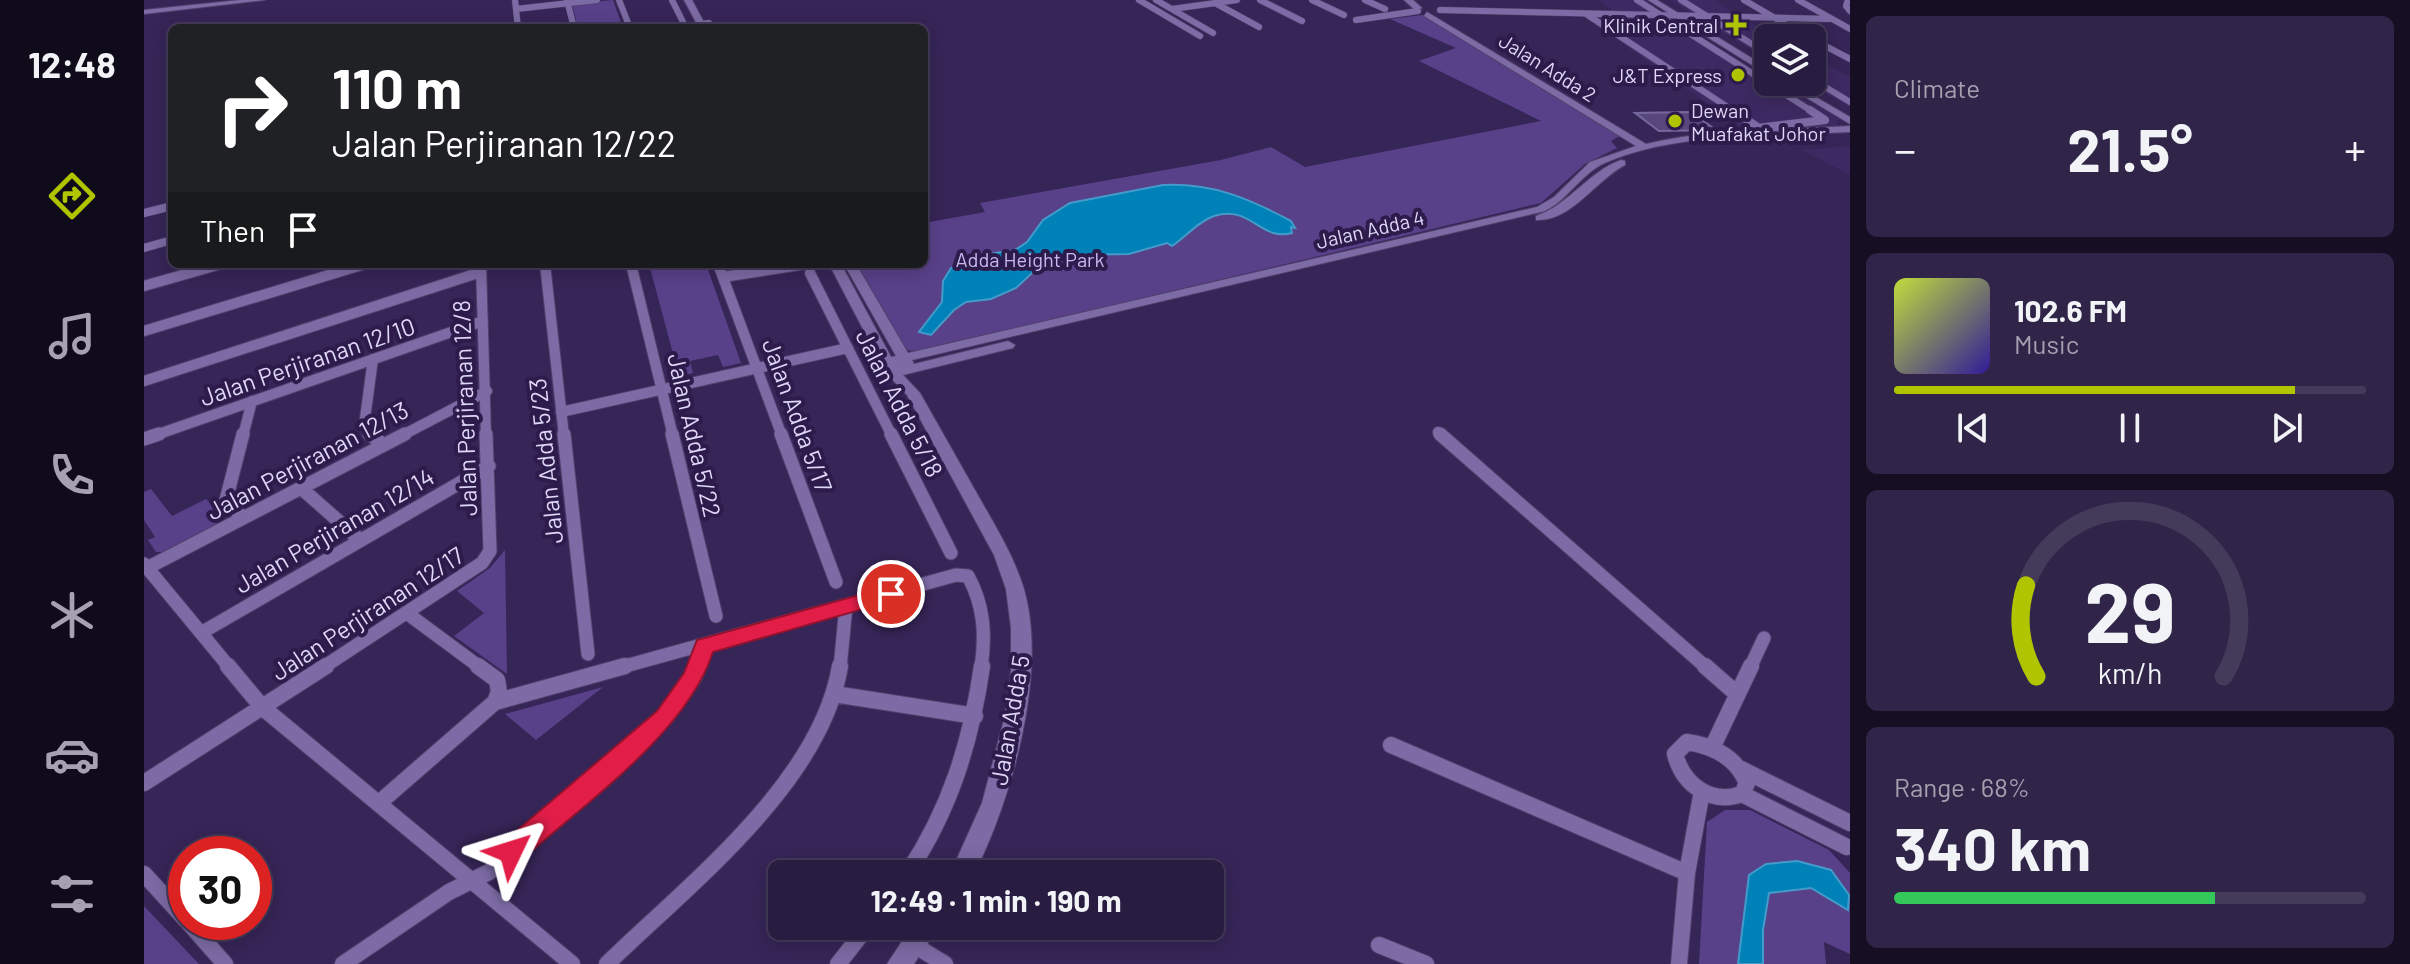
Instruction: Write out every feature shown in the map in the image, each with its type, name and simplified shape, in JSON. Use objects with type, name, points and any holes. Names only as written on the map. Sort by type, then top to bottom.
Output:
[{"type":"street","points":[[144,12],[261,0]]},
{"type":"street","points":[[515,0],[518,24]]},
{"type":"street","points":[[516,9],[597,0]]},
{"type":"street","points":[[619,0],[628,24]]},
{"type":"street","points":[[672,0],[684,24]]},
{"type":"street","points":[[688,0],[705,24]]},
{"type":"street","points":[[697,0],[705,24]]},
{"type":"street","points":[[1139,0],[1200,36]]},
{"type":"street","points":[[1156,0],[1213,33]]},
{"type":"street","points":[[1172,9],[1237,0]]},
{"type":"street","points":[[1260,0],[1302,21]]},
{"type":"street","points":[[1312,0],[1344,15]]},
{"type":"street","points":[[1365,0],[1385,9]]},
{"type":"street","name":"Jalan Adda 2","points":[[1408,0],[1654,146]]},
{"type":"street","points":[[1584,12],[1768,134],[1825,120],[1637,0]]},
{"type":"street","points":[[1652,0],[1671,15],[1754,64]]},
{"type":"street","points":[[1663,0],[1754,57]]},
{"type":"street","points":[[1681,0],[1754,46]]},
{"type":"street","points":[[1744,0],[1783,24]]},
{"type":"street","points":[[1798,0],[1850,29]]},
{"type":"street","points":[[1848,0],[1846,6],[1850,11]]},
{"type":"street","points":[[567,2],[573,24]]},
{"type":"street","points":[[1211,2],[1259,27]]},
{"type":"street","points":[[1356,20],[1426,9],[1829,19]]},
{"type":"street","name":"Jalan Adda 2","points":[[1426,9],[1654,146]]},
{"type":"street","points":[[1826,47],[1850,59]]},
{"type":"street","points":[[1826,87],[1850,102]]},
{"type":"street","points":[[1808,96],[1850,121]]},
{"type":"street","points":[[1820,96],[1850,114]]},
{"type":"street","points":[[1629,132],[1650,141],[1654,146]]},
{"type":"street","name":"Jalan Adda 4","points":[[890,367],[1554,215],[1575,201],[1605,169],[1654,146],[1768,134],[1850,132]]},
{"type":"street","points":[[144,213],[168,207]]},
{"type":"street","points":[[144,248],[168,241]]},
{"type":"street","points":[[144,286],[207,268]]},
{"type":"street","points":[[144,331],[352,268]]},
{"type":"street","points":[[144,381],[481,268]]},
{"type":"street","name":"Jalan Perjiranan 12/8","points":[[481,268],[490,551]]},
{"type":"street","name":"Jalan Adda 5/23","points":[[545,268],[588,654]]},
{"type":"street","name":"Jalan Adda 5/22","points":[[632,268],[716,616]]},
{"type":"street","name":"Jalan Adda 5/17","points":[[720,268],[836,582]]},
{"type":"street","points":[[723,277],[766,268]]},
{"type":"street","name":"Jalan Adda 5","points":[[837,268],[890,367],[913,393],[1003,555],[1015,578],[1021,603],[1023,652],[1003,772],[981,842],[970,860]]},
{"type":"street","name":"Jalan Adda 5","points":[[852,268],[906,364],[913,393]]},
{"type":"street","name":"Jalan Adda 5/18","points":[[808,269],[951,553]]},
{"type":"street","name":"Jalan Perjiranan 12/10","points":[[144,439],[483,321]]},
{"type":"street","points":[[561,412],[848,348]]},
{"type":"street","points":[[373,359],[364,426],[383,444]]},
{"type":"street","name":"Jalan Perjiranan 12/13","points":[[146,566],[487,391]]},
{"type":"street","points":[[243,518],[226,500],[252,401]]},
{"type":"street","points":[[1438,432],[1737,694]]},
{"type":"street","name":"Jalan Perjiranan 12/14","points":[[201,633],[489,466]]},
{"type":"street","points":[[301,488],[360,540]]},
{"type":"street","name":"Jalan Perjiranan 12/17","points":[[144,783],[467,575],[482,563],[490,551]]},
{"type":"street","points":[[146,566],[262,707],[572,964]]},
{"type":"street","points":[[379,803],[495,702],[956,575],[968,576],[981,593],[984,632],[975,716],[938,827],[916,860]]},
{"type":"street","points":[[607,964],[770,801],[818,733],[834,694],[846,606]]},
{"type":"street","points":[[408,614],[497,680],[499,692],[495,702]]},
{"type":"street","points":[[1713,746],[1764,638]]},
{"type":"street","points":[[343,964],[449,892],[489,872],[665,718],[694,677],[704,646]]},
{"type":"street","points":[[834,694],[975,716]]},
{"type":"street","points":[[1847,847],[1742,794],[1726,799],[1702,791],[1682,773],[1675,754],[1687,742],[1713,746],[1741,769],[1850,823]]},
{"type":"street","points":[[1391,745],[1687,873]]},
{"type":"street","points":[[1741,769],[1747,783],[1742,794]]},
{"type":"street","points":[[1679,964],[1687,873],[1702,791]]},
{"type":"street","points":[[144,874],[168,900]]},
{"type":"street","points":[[204,940],[225,964]]},
{"type":"street","points":[[838,964],[857,940]]},
{"type":"street","points":[[914,945],[945,964]]},
{"type":"street","points":[[1379,945],[1426,964]]},
{"type":"shaded area","points":[[1600,0],[1646,0],[1671,20],[1754,69],[1754,96],[1800,96],[1839,119],[1837,126],[1752,134],[1580,14],[1616,14]]},
{"type":"shaded area","points":[[1670,0],[1715,0],[1734,13],[1716,13],[1728,21],[1754,25],[1754,51]]},
{"type":"shaded area","points":[[1826,64],[1850,77],[1850,108],[1826,94]]},
{"type":"shaded area","points":[[1850,146],[1850,175],[1802,150]]},
{"type":"green space","points":[[613,0],[622,24],[577,24],[572,4]]},
{"type":"green space","name":"Adda Height Park","points":[[1422,15],[1620,136],[1611,141],[1617,148],[1585,164],[1541,203],[918,352],[902,349],[857,268],[928,268],[928,222],[985,212],[980,203],[1221,160],[1271,147],[1305,167],[1541,121],[1419,61],[1456,48],[1390,19]]},
{"type":"green space","points":[[650,268],[707,268],[741,363],[723,367],[718,355],[690,361],[693,373],[679,376]]},
{"type":"green space","points":[[151,489],[172,516],[206,499],[223,516],[217,525],[164,552],[156,552],[148,540],[155,537],[144,520],[144,492]]},
{"type":"green space","points":[[505,550],[507,674],[454,636],[484,613],[457,591],[490,568]]},
{"type":"green space","points":[[603,687],[536,740],[505,714]]},
{"type":"green space","points":[[1725,810],[1750,810],[1829,850],[1850,873],[1850,954],[1824,942],[1826,964],[1699,964],[1707,822]]},
{"type":"green space","points":[[144,906],[168,931],[168,940],[176,940],[199,964],[144,964]]},
{"type":"water","points":[[1163,185],[1214,189],[1230,194],[1291,221],[1295,228],[1291,227],[1292,233],[1281,234],[1246,218],[1226,214],[1202,222],[1172,246],[1167,243],[1129,254],[1064,255],[1047,259],[1016,288],[991,299],[966,302],[954,310],[931,335],[919,332],[942,302],[943,281],[951,268],[983,255],[1015,250],[1027,242],[1043,220],[1070,203]]},
{"type":"water","points":[[1797,861],[1831,870],[1849,895],[1848,910],[1811,888],[1769,893],[1763,930],[1763,964],[1738,964],[1749,875],[1766,864]]},
{"type":"building","name":"Dewan Muafakat Johor","points":[[1691,112],[1716,130],[1659,131],[1635,113]]},
{"type":"place","name":"Klinik Central","points":[[1736,25]]},
{"type":"place","name":"J&T Express","points":[[1738,75]]},
{"type":"place","name":"Dewan Muafakat Johor","points":[[1675,121]]},
{"type":"route","points":[[511,852],[665,718],[694,677],[704,646],[891,594]]}]
